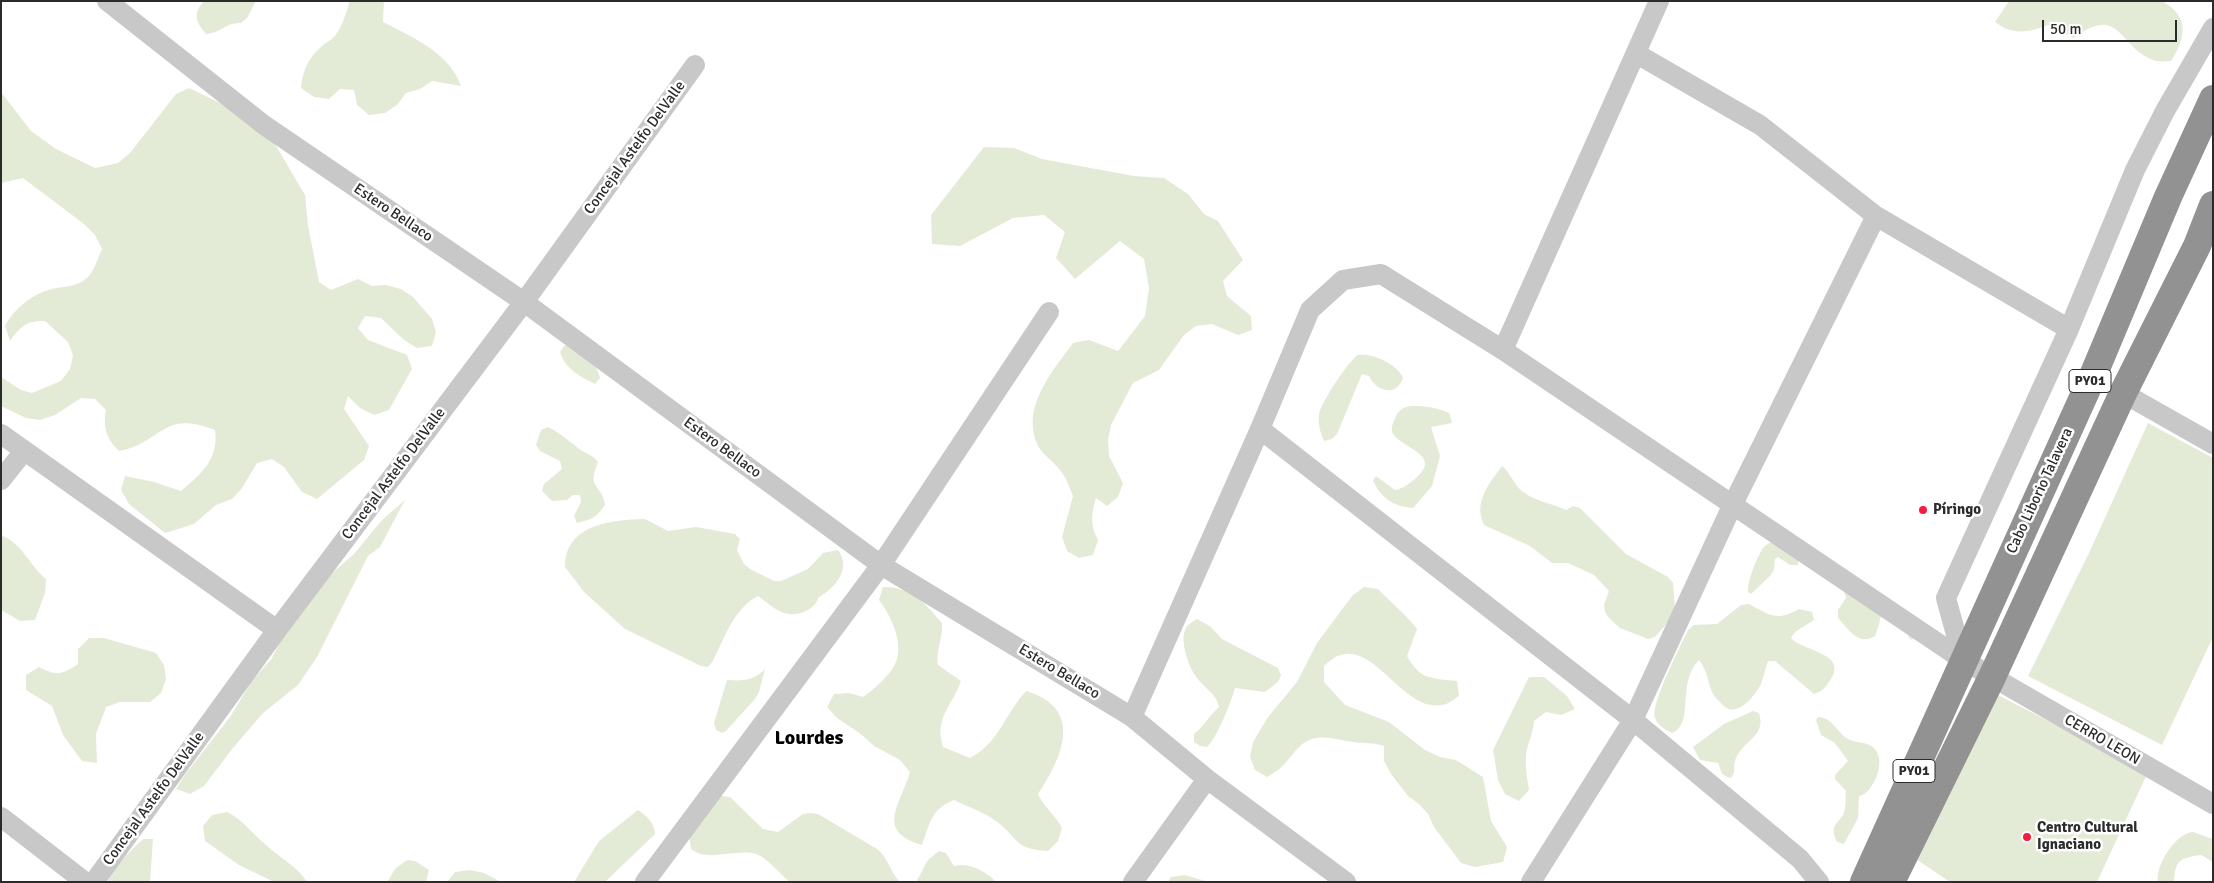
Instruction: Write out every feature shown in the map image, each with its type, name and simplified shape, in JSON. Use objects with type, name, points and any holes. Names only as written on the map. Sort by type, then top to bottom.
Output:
[{"type":"highway","name":"Cabo Liborio Talavera","points":[[1864,882],[2094,371],[2161,214],[2213,99]]},
{"type":"highway","name":"PY01","points":[[1892,882],[1992,677],[2123,393],[2197,246],[2213,205]]},
{"type":"street","name":"Estero Bellaco","points":[[107,1],[264,125],[524,302],[881,565],[1132,717],[1207,779],[1346,882]]},
{"type":"street","points":[[1503,350],[1638,54],[1659,1]]},
{"type":"street","points":[[1963,660],[1946,598],[2069,329],[2135,170],[2165,111],[2213,28]]},
{"type":"street","points":[[1638,54],[1760,125],[1876,216],[2069,329]]},
{"type":"street","name":"Concejal Astelfo DelValle","points":[[94,882],[277,630],[524,302],[695,65]]},
{"type":"street","points":[[1531,882],[1633,720],[1732,506],[1876,216]]},
{"type":"street","name":"CERRO LEON","points":[[1132,717],[1260,429],[1310,310],[1343,280],[1381,274],[1503,350],[1963,660],[2213,804]]},
{"type":"street","points":[[645,882],[881,565],[1049,312]]},
{"type":"street","points":[[2123,393],[2213,444]]},
{"type":"street","points":[[1260,429],[1633,720],[1800,858],[1819,882]]},
{"type":"street","points":[[1,434],[277,630]]},
{"type":"street","points":[[1,480],[24,451]]},
{"type":"street","points":[[1133,882],[1207,779]]},
{"type":"street","points":[[1,817],[85,882]]},
{"type":"green space","points":[[204,1],[256,1],[247,18],[241,23],[232,24],[206,34],[197,18],[198,10]]},
{"type":"green space","points":[[350,1],[384,1],[383,22],[418,40],[439,55],[456,74],[461,86],[432,81],[420,89],[406,93],[397,105],[385,113],[369,115],[357,105],[354,90],[340,89],[329,99],[314,97],[301,88],[304,71],[309,61],[316,51],[337,33],[344,20]]},
{"type":"green space","points":[[2009,1],[2162,1],[2177,13],[2183,28],[2182,36],[2171,61],[2156,61],[2134,48],[2119,32],[2111,27],[2102,25],[2090,28],[2074,38],[2048,25],[2027,31],[2008,29],[1995,22]]},
{"type":"green space","points":[[189,88],[243,114],[275,144],[305,195],[308,225],[319,282],[331,290],[358,279],[372,286],[386,285],[401,289],[413,297],[432,319],[436,332],[432,346],[417,348],[404,340],[381,318],[365,316],[358,328],[368,340],[407,355],[412,369],[389,410],[374,415],[360,408],[348,396],[344,409],[369,446],[364,460],[317,499],[302,492],[284,467],[272,459],[257,463],[242,488],[232,499],[216,505],[194,524],[165,533],[129,504],[121,490],[125,476],[154,482],[181,491],[196,478],[212,457],[216,440],[215,430],[183,423],[172,425],[134,447],[119,451],[111,442],[106,432],[106,410],[95,399],[81,398],[55,415],[40,420],[26,418],[1,406],[1,377],[21,390],[32,393],[61,381],[70,369],[73,355],[68,342],[45,321],[24,325],[10,341],[5,326],[13,314],[31,298],[45,291],[76,284],[88,277],[102,249],[95,235],[84,224],[23,178],[1,183],[1,92],[31,131],[56,149],[95,168],[118,163],[130,153],[176,94]]},
{"type":"green space","points":[[984,147],[1014,148],[1042,159],[1134,176],[1164,178],[1188,194],[1204,214],[1218,221],[1243,260],[1223,281],[1227,296],[1251,316],[1252,330],[1238,335],[1212,324],[1196,326],[1184,335],[1159,370],[1133,383],[1111,425],[1108,440],[1109,456],[1123,483],[1118,497],[1107,506],[1096,498],[1092,520],[1098,540],[1093,555],[1079,558],[1067,551],[1062,537],[1073,496],[1061,472],[1038,446],[1033,432],[1033,418],[1041,391],[1073,343],[1089,340],[1118,351],[1145,316],[1149,288],[1144,259],[1120,241],[1075,279],[1056,258],[1065,232],[1044,215],[1013,218],[960,246],[932,244],[931,215]]},
{"type":"green space","points":[[572,344],[586,354],[599,373],[600,378],[595,384],[574,372],[562,358],[560,352],[564,346]]},
{"type":"green space","points":[[1358,355],[1384,360],[1396,368],[1403,378],[1396,388],[1386,390],[1376,385],[1369,376],[1362,374],[1337,434],[1332,439],[1324,441],[1320,431],[1319,414],[1342,373]]},
{"type":"green space","points":[[1411,406],[1431,407],[1449,413],[1452,423],[1431,427],[1440,456],[1432,486],[1413,508],[1400,506],[1389,501],[1373,481],[1376,476],[1395,490],[1415,479],[1423,470],[1425,463],[1422,457],[1395,437],[1392,431],[1398,414],[1402,409]]},
{"type":"green space","points":[[2148,423],[2213,458],[2213,637],[2162,745],[2028,676],[2089,553]]},
{"type":"green space","points":[[548,427],[598,462],[594,482],[601,493],[605,505],[590,519],[577,523],[574,516],[581,502],[580,495],[573,495],[567,500],[552,501],[542,491],[544,484],[562,469],[560,461],[540,451],[536,445],[541,430]]},
{"type":"green space","points":[[1502,466],[1519,488],[1527,494],[1537,500],[1566,510],[1573,506],[1580,508],[1626,554],[1668,577],[1673,583],[1675,607],[1670,620],[1655,637],[1648,639],[1620,628],[1609,618],[1605,612],[1604,605],[1609,591],[1594,575],[1568,563],[1552,563],[1530,546],[1484,525],[1480,509],[1481,501]]},
{"type":"green space","points":[[405,500],[380,547],[368,556],[317,657],[298,685],[263,713],[204,786],[190,794],[176,789],[230,717],[252,681],[272,658],[285,632],[331,574],[354,554],[382,520]]},
{"type":"green space","points":[[645,519],[668,531],[696,527],[735,534],[740,539],[737,550],[744,564],[774,581],[781,581],[808,569],[823,553],[838,550],[842,557],[842,571],[831,589],[819,597],[812,607],[801,613],[783,613],[758,596],[750,601],[736,616],[713,661],[708,667],[701,666],[625,629],[584,592],[565,567],[567,553],[573,542],[582,533],[605,523]]},
{"type":"green space","points":[[1,535],[15,543],[46,579],[45,593],[35,620],[20,621],[1,610]]},
{"type":"green space","points":[[1776,539],[1799,554],[1798,565],[1790,565],[1778,557],[1775,559],[1774,570],[1770,576],[1751,594],[1748,592],[1748,587],[1757,560],[1766,545]]},
{"type":"green space","points":[[1848,584],[1876,606],[1883,609],[1892,609],[1907,618],[1916,630],[1912,640],[1909,638],[1906,627],[1881,614],[1875,636],[1863,639],[1854,635],[1838,618],[1838,610],[1846,598],[1844,590]]},
{"type":"green space","points":[[883,587],[909,593],[930,609],[942,623],[938,665],[961,681],[942,720],[941,737],[943,747],[970,758],[980,752],[995,736],[1026,691],[1044,699],[1056,709],[1062,721],[1063,735],[1060,750],[1055,765],[1038,794],[1062,828],[1058,841],[1048,851],[1028,848],[1022,845],[1004,827],[991,818],[954,800],[936,812],[922,845],[907,839],[899,832],[895,824],[895,815],[910,772],[900,760],[874,746],[862,735],[837,718],[827,707],[834,694],[849,693],[863,697],[888,675],[894,666],[897,658],[898,641],[888,614],[879,600]]},
{"type":"green space","points":[[1364,587],[1378,589],[1417,629],[1407,656],[1417,670],[1433,678],[1457,681],[1459,696],[1446,704],[1429,705],[1414,698],[1385,673],[1356,655],[1340,655],[1324,666],[1324,682],[1345,705],[1389,722],[1425,750],[1440,757],[1456,760],[1483,777],[1491,821],[1507,847],[1503,862],[1475,867],[1461,863],[1434,827],[1428,814],[1408,796],[1391,774],[1384,761],[1384,746],[1331,738],[1311,739],[1298,748],[1273,774],[1267,777],[1255,770],[1250,757],[1253,742],[1268,717],[1297,682],[1317,643],[1352,596]]},
{"type":"green space","points":[[1749,604],[1773,616],[1784,615],[1799,609],[1812,612],[1814,620],[1795,632],[1791,638],[1829,658],[1835,670],[1829,682],[1822,690],[1814,694],[1775,661],[1768,661],[1761,684],[1755,694],[1741,707],[1730,709],[1725,707],[1713,694],[1706,672],[1699,660],[1692,669],[1688,680],[1683,721],[1679,728],[1672,733],[1665,729],[1655,718],[1657,701],[1661,688],[1688,630],[1694,625],[1717,624],[1741,605]]},
{"type":"green space","points":[[1197,619],[1211,627],[1222,639],[1278,668],[1281,675],[1278,682],[1265,692],[1235,688],[1219,728],[1207,747],[1200,746],[1194,742],[1194,734],[1219,707],[1213,695],[1195,675],[1186,656],[1185,630],[1188,625]]},
{"type":"green space","points":[[89,638],[104,638],[156,653],[164,665],[166,679],[161,693],[150,702],[120,702],[106,707],[96,734],[97,763],[82,761],[63,735],[52,706],[26,690],[26,675],[39,667],[50,672],[59,673],[78,664],[78,649]]},
{"type":"green space","points":[[765,669],[759,692],[755,699],[726,731],[722,733],[716,730],[714,723],[727,680],[748,679]]},
{"type":"green space","points":[[1529,677],[1544,677],[1567,696],[1575,709],[1561,715],[1546,712],[1534,721],[1526,759],[1529,790],[1519,801],[1505,794],[1498,780],[1493,750]]},
{"type":"green space","name":"Centro Cultural Ignaciano","points":[[1992,692],[2148,772],[2097,882],[1950,882],[1913,857]]},
{"type":"green space","points":[[1753,711],[1759,713],[1761,721],[1759,728],[1757,734],[1738,754],[1732,777],[1729,778],[1722,774],[1718,763],[1700,760],[1693,747],[1724,724]]},
{"type":"green space","points":[[1818,717],[1830,721],[1848,739],[1872,747],[1878,755],[1879,770],[1867,792],[1859,796],[1858,818],[1844,844],[1837,842],[1834,830],[1844,813],[1846,791],[1835,779],[1835,775],[1848,761],[1835,743],[1821,735],[1816,720]]},
{"type":"green space","points":[[714,797],[730,797],[763,829],[778,832],[803,814],[818,814],[881,852],[900,882],[790,882],[769,862],[756,854],[706,855],[698,853],[691,849],[689,834]]},
{"type":"green space","points":[[638,810],[650,820],[655,834],[605,882],[574,882],[599,841]]},
{"type":"green space","points":[[227,812],[243,823],[271,850],[303,876],[307,882],[274,882],[239,865],[205,841],[203,826],[212,815]]},
{"type":"green space","points":[[2193,832],[2213,839],[2213,862],[2201,855],[2188,857],[2177,865],[2174,882],[2158,882],[2160,867],[2168,851],[2180,838]]},
{"type":"green space","points":[[144,839],[153,839],[150,882],[108,882],[118,865]]},
{"type":"green space","points":[[939,851],[946,853],[954,866],[971,866],[987,874],[996,882],[916,882],[928,860]]},
{"type":"green space","points":[[407,860],[415,861],[429,870],[426,882],[387,882],[395,869]]},
{"type":"green space","points":[[470,870],[484,873],[501,882],[447,882],[455,872]]},
{"type":"green space","points":[[1185,875],[1209,882],[1168,882],[1171,877]]},
{"type":"place","name":"Píringo","points":[[1923,510]]},
{"type":"place","name":"Centro Cultural Ignaciano","points":[[2027,837]]},
{"type":"district","name":"Lourdes","points":[[809,739]]}]
